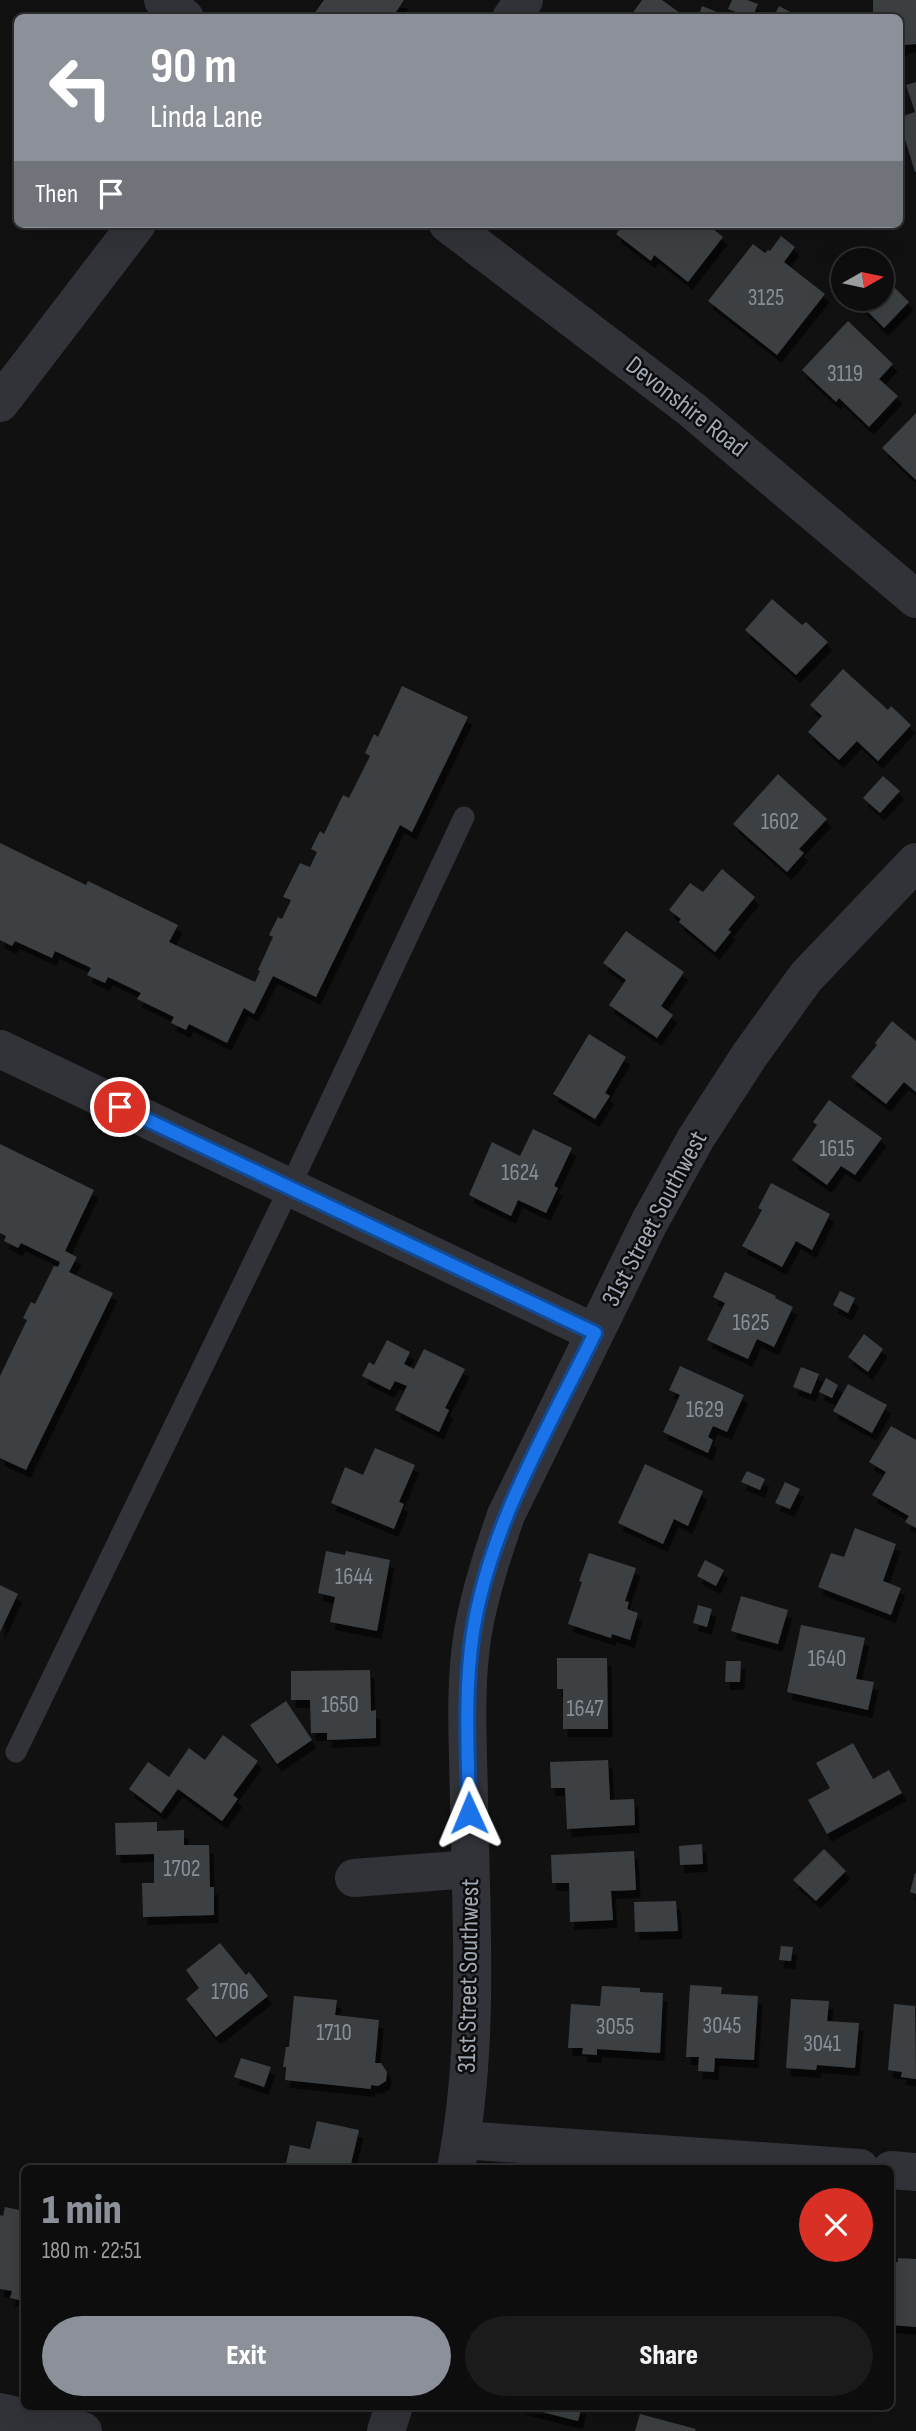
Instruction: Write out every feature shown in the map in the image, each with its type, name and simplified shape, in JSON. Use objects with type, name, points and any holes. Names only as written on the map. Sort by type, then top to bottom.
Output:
[{"type":"street","points":[[163,0],[180,14]]},
{"type":"street","points":[[0,403],[134,228]]},
{"type":"street","name":"Devonshire Road","points":[[453,228],[691,409],[916,599]]},
{"type":"street","name":"31st Street Southwest","points":[[459,2154],[473,2008],[467,1703],[473,1633],[488,1564],[506,1514],[649,1223],[696,1138],[749,1056],[806,977],[916,862]]},
{"type":"street","points":[[0,1049],[595,1333]]},
{"type":"street","points":[[354,1878],[470,1869]]},
{"type":"street","points":[[459,2154],[774,2165]]},
{"type":"street","points":[[894,2170],[916,2172]]},
{"type":"street","points":[[386,2431],[393,2410]]},
{"type":"street","points":[[0,2412],[61,2428]]},
{"type":"lane","points":[[16,1752],[289,1189],[464,817]]},
{"type":"building","points":[[324,0],[404,0],[395,14],[314,14]]},
{"type":"building","points":[[642,0],[662,0],[681,14],[632,14]]},
{"type":"building","points":[[732,0],[747,0],[758,4],[754,14],[741,14],[728,9]]},
{"type":"building","points":[[873,0],[916,0],[916,44],[903,45],[903,14],[873,14]]},
{"type":"building","points":[[702,6],[717,12],[716,14],[699,14]]},
{"type":"building","points":[[779,6],[794,14],[775,14]]},
{"type":"building","points":[[916,82],[916,172],[903,133],[903,116],[915,112],[906,85]]},
{"type":"building","points":[[621,228],[712,228],[723,237],[688,282],[654,255],[651,261],[616,234]]},
{"type":"building","points":[[781,236],[795,247],[784,262],[825,294],[777,355],[708,301],[753,244],[765,253],[770,251]]},
{"type":"building","points":[[894,287],[909,302],[884,328],[868,312],[894,312]]},
{"type":"building","points":[[848,321],[893,364],[879,379],[898,396],[869,427],[839,398],[836,402],[802,370]]},
{"type":"building","points":[[916,413],[916,480],[882,448]]},
{"type":"building","points":[[772,599],[802,625],[806,622],[828,642],[796,675],[745,630]]},
{"type":"building","points":[[843,669],[888,710],[891,706],[911,725],[878,761],[857,741],[839,760],[808,732],[822,716],[810,705]]},
{"type":"building","points":[[402,686],[468,717],[412,832],[400,825],[316,997],[273,976],[254,1014],[244,1008],[227,1043],[189,1024],[186,1030],[171,1023],[174,1017],[137,999],[141,993],[108,977],[105,983],[87,975],[91,968],[55,951],[52,958],[15,941],[12,946],[0,940],[0,843],[86,885],[88,881],[178,925],[169,942],[255,982],[273,937],[269,935],[278,917],[282,919],[291,900],[283,897],[300,863],[310,867],[317,852],[311,849],[320,831],[324,834],[343,795],[349,798],[370,756],[365,753],[374,734],[378,737]]},
{"type":"building","points":[[778,774],[827,819],[799,849],[804,853],[787,872],[733,824]]},
{"type":"building","points":[[883,776],[900,791],[880,813],[863,798]]},
{"type":"building","points":[[722,869],[755,897],[728,930],[731,932],[715,952],[679,922],[681,919],[669,910],[690,883],[703,892]]},
{"type":"building","points":[[626,931],[684,972],[661,1006],[673,1015],[657,1038],[609,1005],[626,980],[603,963]]},
{"type":"building","points":[[892,1021],[916,1041],[916,1092],[904,1082],[886,1104],[851,1077]]},
{"type":"building","points":[[589,1034],[626,1057],[605,1093],[610,1096],[595,1119],[553,1094]]},
{"type":"building","points":[[829,1100],[882,1138],[855,1175],[841,1166],[827,1185],[792,1160],[817,1125],[813,1122]]},
{"type":"building","points":[[533,1129],[572,1148],[554,1186],[558,1188],[546,1213],[518,1200],[511,1216],[469,1195],[492,1142],[520,1156]]},
{"type":"building","points":[[0,1144],[94,1190],[65,1251],[77,1257],[69,1272],[113,1293],[26,1470],[0,1458],[0,1376],[27,1320],[23,1318],[31,1302],[35,1304],[54,1266],[58,1267],[60,1262],[21,1243],[18,1248],[4,1241],[6,1236],[0,1233]]},
{"type":"building","points":[[771,1183],[830,1214],[812,1250],[796,1241],[782,1267],[742,1246],[762,1210],[758,1208]]},
{"type":"building","points":[[725,1272],[793,1307],[774,1347],[757,1339],[748,1359],[707,1340],[725,1303],[713,1297]]},
{"type":"building","points":[[840,1291],[855,1298],[848,1313],[833,1305]]},
{"type":"building","points":[[864,1334],[883,1349],[868,1372],[848,1357]]},
{"type":"building","points":[[387,1340],[410,1352],[404,1364],[414,1369],[424,1349],[465,1369],[445,1408],[449,1410],[439,1432],[395,1410],[407,1386],[395,1381],[390,1390],[362,1376],[369,1362],[374,1365]]},
{"type":"building","points":[[680,1366],[744,1395],[727,1432],[713,1426],[708,1437],[713,1440],[708,1453],[663,1432],[680,1395],[669,1390]]},
{"type":"building","points":[[801,1367],[819,1374],[811,1394],[793,1387]]},
{"type":"building","points":[[826,1378],[838,1385],[832,1398],[819,1392]]},
{"type":"building","points":[[848,1384],[887,1405],[872,1433],[833,1411]]},
{"type":"building","points":[[891,1426],[916,1440],[916,1528],[905,1522],[909,1516],[872,1495],[886,1472],[869,1462]]},
{"type":"building","points":[[375,1448],[415,1465],[399,1502],[404,1504],[394,1529],[331,1503],[345,1467],[363,1475]]},
{"type":"building","points":[[645,1464],[703,1491],[688,1526],[674,1519],[663,1544],[618,1523]]},
{"type":"building","points":[[747,1471],[765,1479],[760,1490],[741,1482]]},
{"type":"building","points":[[785,1482],[800,1489],[790,1509],[775,1503]]},
{"type":"building","points":[[855,1528],[896,1544],[883,1581],[901,1588],[891,1615],[818,1587],[831,1553],[844,1557]]},
{"type":"building","points":[[326,1551],[345,1555],[346,1551],[390,1560],[377,1631],[330,1622],[335,1597],[318,1593]]},
{"type":"building","points":[[589,1553],[636,1568],[625,1601],[629,1602],[627,1609],[638,1613],[630,1640],[612,1634],[611,1638],[568,1624]]},
{"type":"building","points":[[705,1560],[724,1570],[716,1586],[697,1576]]},
{"type":"building","points":[[0,1585],[18,1594],[0,1632]]},
{"type":"building","points":[[741,1596],[788,1610],[778,1644],[731,1631]]},
{"type":"building","points":[[698,1605],[712,1609],[707,1627],[693,1623]]},
{"type":"building","points":[[801,1625],[865,1638],[856,1679],[874,1682],[868,1710],[787,1692]]},
{"type":"building","points":[[557,1658],[607,1658],[608,1729],[563,1729],[563,1689],[557,1689]]},
{"type":"building","points":[[726,1661],[741,1661],[740,1682],[725,1682]]},
{"type":"building","points":[[370,1670],[371,1711],[376,1710],[376,1738],[327,1740],[327,1733],[311,1733],[310,1700],[291,1700],[291,1671]]},
{"type":"building","points":[[286,1701],[312,1740],[277,1764],[250,1725]]},
{"type":"building","points":[[223,1735],[258,1761],[233,1795],[238,1799],[222,1821],[178,1789],[161,1813],[129,1789],[148,1762],[169,1777],[189,1748],[205,1760]]},
{"type":"building","points":[[853,1743],[873,1779],[889,1770],[902,1793],[827,1834],[808,1800],[830,1788],[816,1763]]},
{"type":"building","points":[[608,1760],[610,1800],[634,1799],[635,1825],[567,1829],[565,1788],[551,1788],[550,1762]]},
{"type":"building","points":[[157,1822],[157,1831],[184,1830],[184,1845],[209,1845],[214,1915],[143,1917],[142,1883],[154,1883],[154,1854],[116,1855],[115,1823]]},
{"type":"building","points":[[702,1844],[703,1864],[680,1865],[679,1846]]},
{"type":"building","points":[[824,1849],[846,1871],[816,1901],[793,1880]]},
{"type":"building","points":[[634,1851],[636,1890],[611,1891],[613,1920],[570,1922],[569,1883],[552,1883],[551,1855]]},
{"type":"building","points":[[916,1873],[916,1894],[910,1892]]},
{"type":"building","points":[[676,1901],[678,1931],[635,1932],[634,1902]]},
{"type":"building","points":[[220,1943],[246,1975],[249,1972],[268,1996],[216,2037],[186,1999],[199,1988],[186,1970]]},
{"type":"building","points":[[781,1946],[793,1947],[791,1961],[779,1960]]},
{"type":"building","points":[[690,1985],[722,1987],[721,1994],[758,1996],[754,2060],[715,2058],[714,2072],[698,2071],[699,2057],[686,2057]]},
{"type":"building","points":[[602,1986],[640,1988],[640,1992],[663,1993],[660,2053],[597,2049],[597,2055],[582,2054],[583,2048],[568,2048],[571,2004],[600,2006]]},
{"type":"building","points":[[294,1996],[337,2000],[335,2015],[379,2020],[375,2063],[381,2063],[387,2072],[386,2081],[378,2086],[371,2085],[371,2089],[285,2080],[286,2067],[283,2067],[286,2047],[289,2047]]},
{"type":"building","points":[[791,1999],[829,2001],[827,2021],[859,2023],[855,2068],[817,2065],[816,2070],[786,2068]]},
{"type":"building","points":[[894,2004],[915,2006],[916,2079],[901,2077],[902,2072],[888,2070]]},
{"type":"building","points":[[241,2058],[271,2067],[264,2087],[234,2077]]},
{"type":"building","points":[[317,2121],[359,2130],[351,2165],[286,2165],[290,2145],[310,2149]]},
{"type":"building","points":[[5,2207],[21,2210],[21,2300],[10,2298],[12,2291],[0,2289],[0,2215],[3,2216]]},
{"type":"building","points":[[898,2258],[916,2259],[916,2327],[894,2325],[894,2262],[898,2262]]},
{"type":"building","points":[[534,2410],[581,2410],[578,2421]]},
{"type":"building","points":[[640,2414],[696,2429],[635,2431]]},
{"type":"route","points":[[120,1107],[595,1333],[506,1514],[488,1564],[473,1633],[467,1703],[469,1813]]}]
